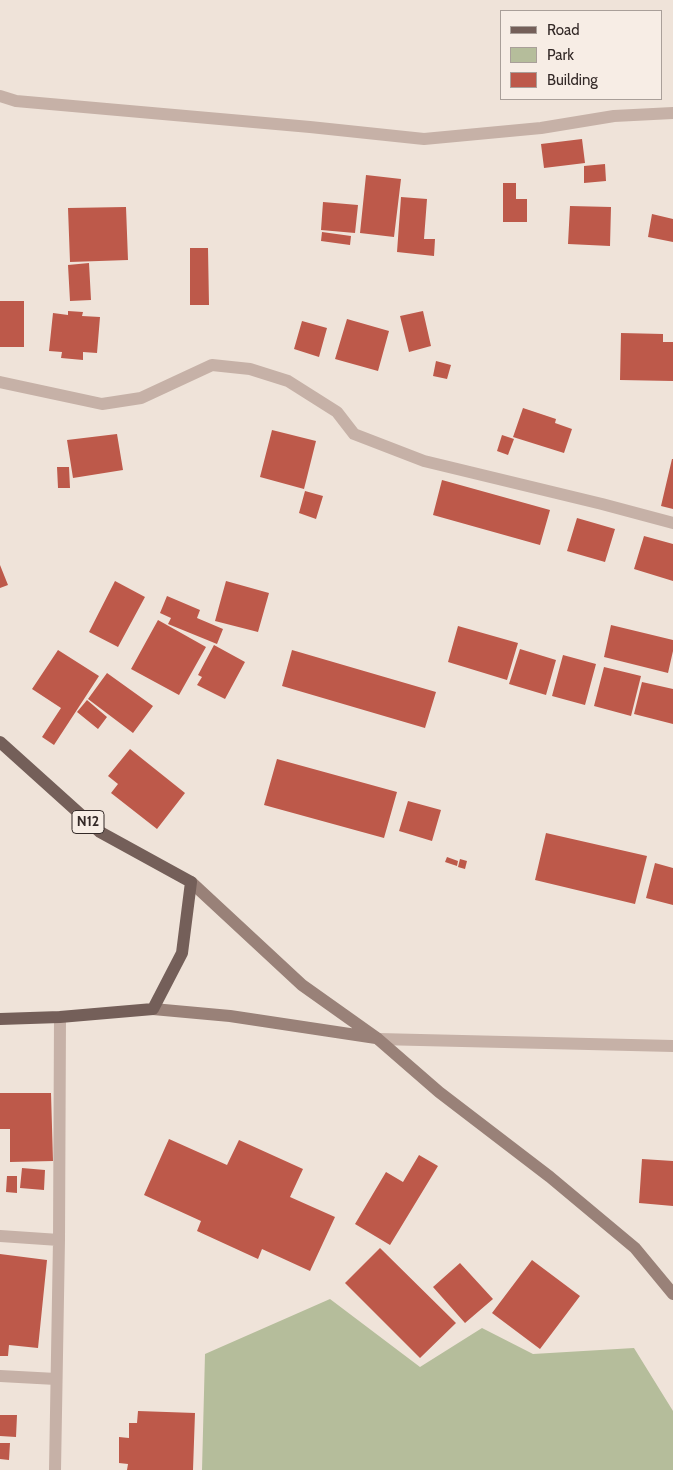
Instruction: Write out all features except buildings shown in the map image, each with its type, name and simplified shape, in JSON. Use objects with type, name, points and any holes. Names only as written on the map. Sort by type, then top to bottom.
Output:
[{"type":"main road","name":"N12","points":[[0,742],[100,832],[191,882]]},
{"type":"main road","points":[[153,1009],[182,953],[191,882]]},
{"type":"main road","points":[[191,882],[302,985],[378,1039],[439,1092],[550,1177],[635,1248],[673,1294]]},
{"type":"main road","points":[[0,1019],[60,1017],[153,1009],[230,1016],[378,1039]]},
{"type":"street","points":[[0,96],[16,101],[424,139],[541,128],[614,116],[673,113]]},
{"type":"street","points":[[0,382],[102,404],[141,398],[212,365],[250,369],[288,381],[337,412],[354,434],[424,461],[673,523]]},
{"type":"street","points":[[55,1470],[60,1017]]},
{"type":"street","points":[[378,1039],[673,1046]]},
{"type":"street","points":[[0,1236],[59,1240]]},
{"type":"street","points":[[0,1376],[56,1379]]},
{"type":"green space","points":[[330,1299],[420,1367],[482,1328],[533,1354],[634,1348],[673,1411],[673,1470],[202,1470],[205,1354]]}]
